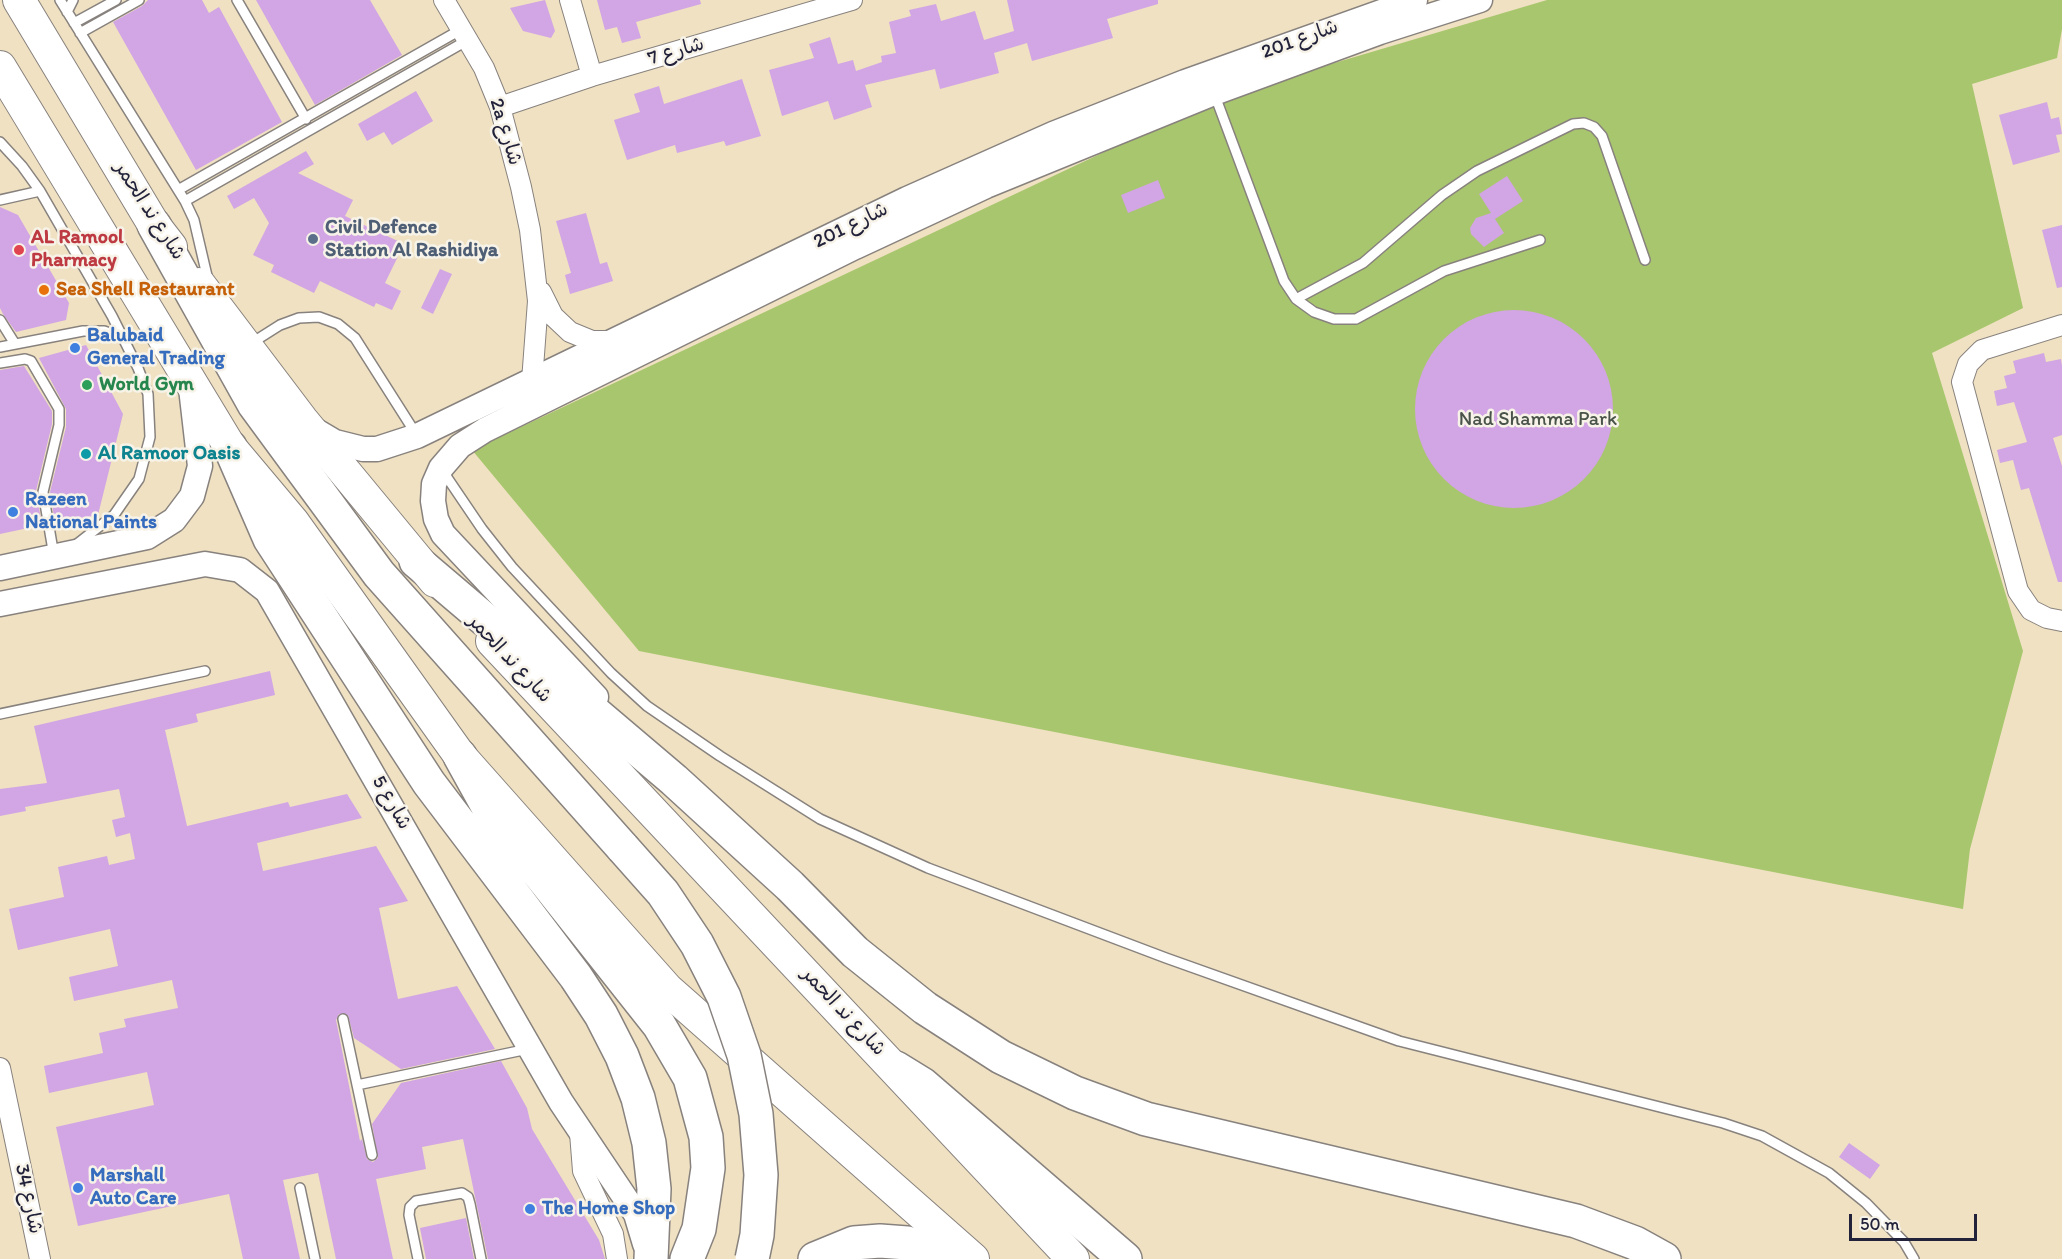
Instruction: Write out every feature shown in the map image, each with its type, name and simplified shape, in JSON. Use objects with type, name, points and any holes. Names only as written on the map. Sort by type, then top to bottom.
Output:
[{"type":"highway","points":[[154,225],[254,404],[379,574],[663,893],[697,944],[724,998],[744,1055],[756,1114],[761,1175],[757,1235],[752,1259]]},
{"type":"highway","points":[[230,447],[270,539],[429,783],[576,977],[601,1015],[622,1056],[638,1098],[649,1143],[654,1189],[651,1259]]},
{"type":"highway","points":[[416,561],[674,780],[790,886],[855,952],[962,1033],[1041,1077],[1110,1107],[1183,1130],[1576,1221],[1635,1243],[1664,1259]]},
{"type":"highway","points":[[460,756],[492,814],[659,1025],[677,1050],[690,1078],[706,1137],[708,1168],[701,1219],[687,1259]]},
{"type":"highway","points":[[896,1068],[922,1084],[1125,1259]]},
{"type":"highway","points":[[815,1259],[854,1243],[880,1241],[907,1244],[946,1259]]},
{"type":"main road","name":"شارع ند الحمر","points":[[19,0],[154,225],[302,420],[416,561],[896,1068],[1073,1259]]},
{"type":"main road","points":[[0,67],[230,447],[293,522],[460,756],[667,989],[973,1259]]},
{"type":"street","name":"2a شارع","points":[[444,0],[465,35],[500,106],[521,187],[536,275],[538,328],[532,381]]},
{"type":"street","points":[[570,0],[592,76]]},
{"type":"street","name":"شارع 7","points":[[500,106],[592,76],[852,0]]},
{"type":"street","name":"شارع 201","points":[[302,420],[335,442],[363,449],[386,447],[417,436],[907,199],[1053,134],[1185,82],[1415,0]]},
{"type":"street","name":"شارع 201","points":[[441,468],[460,446],[485,430],[855,247],[1061,153],[1214,93],[1380,33],[1480,0]]},
{"type":"street","name":"2a شارع","points":[[536,275],[546,306],[561,325],[592,341],[616,341]]},
{"type":"street","points":[[2062,325],[1982,350],[1968,364],[1962,382],[2018,591],[2031,610],[2047,618],[2062,621]]},
{"type":"street","points":[[0,568],[147,537],[174,520],[184,509],[195,488],[200,466],[190,382]]},
{"type":"street","points":[[417,436],[427,454],[441,468],[434,484],[433,501],[436,519],[443,534],[674,780]]},
{"type":"street","name":"شارع 5","points":[[0,604],[205,564],[223,565],[255,579],[277,605],[580,1133],[636,1214],[644,1237],[645,1259]]},
{"type":"street","name":"شارع 34","points":[[0,1068],[40,1259]]},
{"type":"street","points":[[580,1133],[579,1146],[583,1171],[613,1234],[617,1259]]},
{"type":"lane","points":[[60,0],[185,201],[194,220],[211,300]]},
{"type":"lane","points":[[67,12],[73,0]]},
{"type":"lane","points":[[74,23],[116,0]]},
{"type":"lane","points":[[80,33],[139,0]]},
{"type":"lane","points":[[237,0],[306,119]]},
{"type":"lane","points":[[178,190],[465,35]]},
{"type":"lane","points":[[185,201],[465,35]]},
{"type":"lane","points":[[1214,93],[1284,281],[1296,299],[1324,316],[1356,319],[1444,271],[1540,240]]},
{"type":"lane","points":[[1296,299],[1363,263],[1442,195],[1477,171],[1573,124],[1584,123],[1594,127],[1602,136],[1645,260]]},
{"type":"lane","points":[[0,142],[22,166],[40,191],[124,338],[144,380],[150,408],[150,436],[144,465],[132,492],[114,515],[58,556],[43,492],[59,425],[59,409],[31,362],[25,359],[0,363]]},
{"type":"lane","points":[[0,200],[40,191]]},
{"type":"lane","points":[[246,346],[280,326],[299,318],[319,317],[338,324],[355,338],[417,436]]},
{"type":"lane","points":[[0,320],[15,344]]},
{"type":"lane","points":[[0,347],[93,330],[124,338]]},
{"type":"lane","points":[[441,468],[482,529],[512,567],[611,673],[647,706],[720,756],[820,819],[939,872],[1166,958],[1399,1041],[1723,1123],[1762,1136],[1799,1154],[1838,1181],[1904,1242],[1914,1259]]},
{"type":"lane","points":[[0,714],[205,671]]},
{"type":"lane","points":[[343,1019],[372,1155]]},
{"type":"lane","points":[[357,1085],[531,1048]]},
{"type":"lane","points":[[300,1188],[315,1259]]},
{"type":"lane","points":[[418,1259],[409,1215],[410,1207],[423,1199],[462,1193],[468,1197],[481,1259]]},
{"type":"green space","name":"Nad Shamma Park","points":[[1547,0],[2062,0],[2062,29],[2057,58],[1972,84],[2023,308],[1932,353],[2023,651],[1970,849],[1963,909],[639,651],[472,450],[1223,96]]},
{"type":"building","points":[[148,0],[202,0],[209,13],[219,7],[282,122],[196,170],[113,22],[142,6]]},
{"type":"building","points":[[256,0],[370,0],[402,55],[315,105]]},
{"type":"building","points":[[545,0],[555,31],[551,38],[523,31],[510,8]]},
{"type":"building","points":[[597,0],[700,0],[701,4],[636,22],[641,38],[622,43],[617,27],[605,30]]},
{"type":"building","points":[[1007,0],[1158,0],[1158,4],[1107,19],[1113,38],[1032,61],[1027,43],[994,53],[999,73],[940,89],[935,69],[865,85],[872,107],[834,120],[828,101],[782,116],[769,70],[814,58],[809,44],[830,37],[838,64],[853,60],[856,71],[882,62],[881,56],[896,53],[889,22],[911,16],[909,10],[936,4],[941,21],[975,11],[984,40],[1014,31]]},
{"type":"building","points":[[742,79],[761,136],[726,146],[724,141],[677,153],[675,145],[627,160],[614,120],[640,112],[634,94],[659,86],[664,104]]},
{"type":"building","points":[[416,91],[433,121],[392,145],[384,132],[367,141],[358,124]]},
{"type":"building","points":[[2047,102],[2051,119],[2059,117],[2062,134],[2056,135],[2060,152],[2013,165],[1999,115]]},
{"type":"building","points":[[306,151],[314,164],[298,173],[353,200],[345,216],[404,244],[385,283],[401,291],[392,310],[376,303],[374,307],[320,281],[314,293],[271,272],[274,265],[253,255],[269,223],[254,198],[234,209],[227,196]]},
{"type":"building","points":[[1507,176],[1523,201],[1495,219],[1504,233],[1484,247],[1471,234],[1470,228],[1476,218],[1491,213],[1479,194]]},
{"type":"building","points":[[1158,180],[1165,198],[1128,213],[1121,195]]},
{"type":"building","points":[[0,207],[18,215],[69,303],[66,320],[16,332],[3,314],[0,308]]},
{"type":"building","points":[[586,213],[600,264],[607,262],[613,281],[570,294],[565,275],[571,273],[556,221]]},
{"type":"building","points":[[2062,225],[2062,287],[2057,288],[2042,230]]},
{"type":"building","points":[[440,269],[452,274],[433,314],[421,308]]},
{"type":"building","points":[[1514,310],[1533,312],[1552,318],[1569,327],[1584,339],[1596,354],[1605,371],[1611,390],[1613,409],[1611,428],[1605,447],[1596,464],[1584,479],[1569,491],[1552,500],[1533,506],[1514,508],[1495,506],[1476,500],[1459,491],[1444,479],[1432,464],[1423,447],[1417,428],[1415,409],[1417,390],[1423,371],[1432,354],[1444,339],[1459,327],[1476,318],[1495,312]]},
{"type":"building","name":"Al Ramoor Oasis","points":[[86,345],[123,414],[98,515],[55,523],[50,492],[66,427],[66,409],[39,358]]},
{"type":"building","points":[[2044,353],[2046,362],[2061,359],[2062,366],[2062,435],[2053,438],[2062,466],[2062,582],[2058,582],[2029,488],[2021,490],[2013,460],[2000,463],[1997,450],[2027,442],[2014,402],[1997,406],[1994,391],[2007,388],[2004,376],[2016,373],[2013,361]]},
{"type":"building","points":[[24,366],[52,411],[52,424],[36,491],[42,525],[0,534],[0,370]]},
{"type":"building","points":[[270,671],[275,695],[196,714],[198,722],[165,730],[187,826],[288,802],[290,807],[347,794],[362,818],[257,843],[263,871],[376,846],[408,901],[379,908],[398,999],[457,986],[495,1049],[401,1069],[354,1038],[348,1015],[339,1014],[336,1020],[360,1141],[362,1139],[367,1159],[373,1162],[378,1158],[372,1124],[401,1083],[501,1061],[527,1108],[532,1129],[599,1240],[605,1259],[488,1259],[463,1139],[422,1147],[426,1169],[376,1179],[393,1259],[336,1259],[318,1173],[283,1180],[300,1259],[243,1259],[229,1194],[78,1226],[56,1127],[154,1105],[147,1072],[49,1093],[44,1066],[103,1053],[99,1033],[126,1027],[124,1019],[178,1008],[172,980],[74,1001],[69,977],[118,966],[110,929],[18,950],[9,909],[64,897],[58,867],[107,856],[109,865],[135,859],[130,833],[116,837],[112,820],[125,817],[119,789],[25,807],[26,811],[0,816],[0,789],[47,783],[34,726]]},
{"type":"building","points":[[1849,1143],[1880,1165],[1870,1179],[1839,1157]]},
{"type":"building","points":[[466,1218],[474,1259],[426,1259],[420,1228]]},
{"type":"place","name":"Civil Defence Station Al Rashidiya","points":[[313,239]]},
{"type":"place","name":"AL Ramool Pharmacy","points":[[19,250]]},
{"type":"place","name":"Sea Shell Restaurant","points":[[44,290]]},
{"type":"place","name":"Balubaid General Trading","points":[[75,348]]},
{"type":"place","name":"World Gym","points":[[87,385]]},
{"type":"place","name":"Al Ramoor Oasis","points":[[86,454]]},
{"type":"place","name":"Razeen National Paints","points":[[13,512]]},
{"type":"place","name":"Marshall Auto Care","points":[[78,1188]]},
{"type":"place","name":"The Home Shop","points":[[530,1209]]}]
